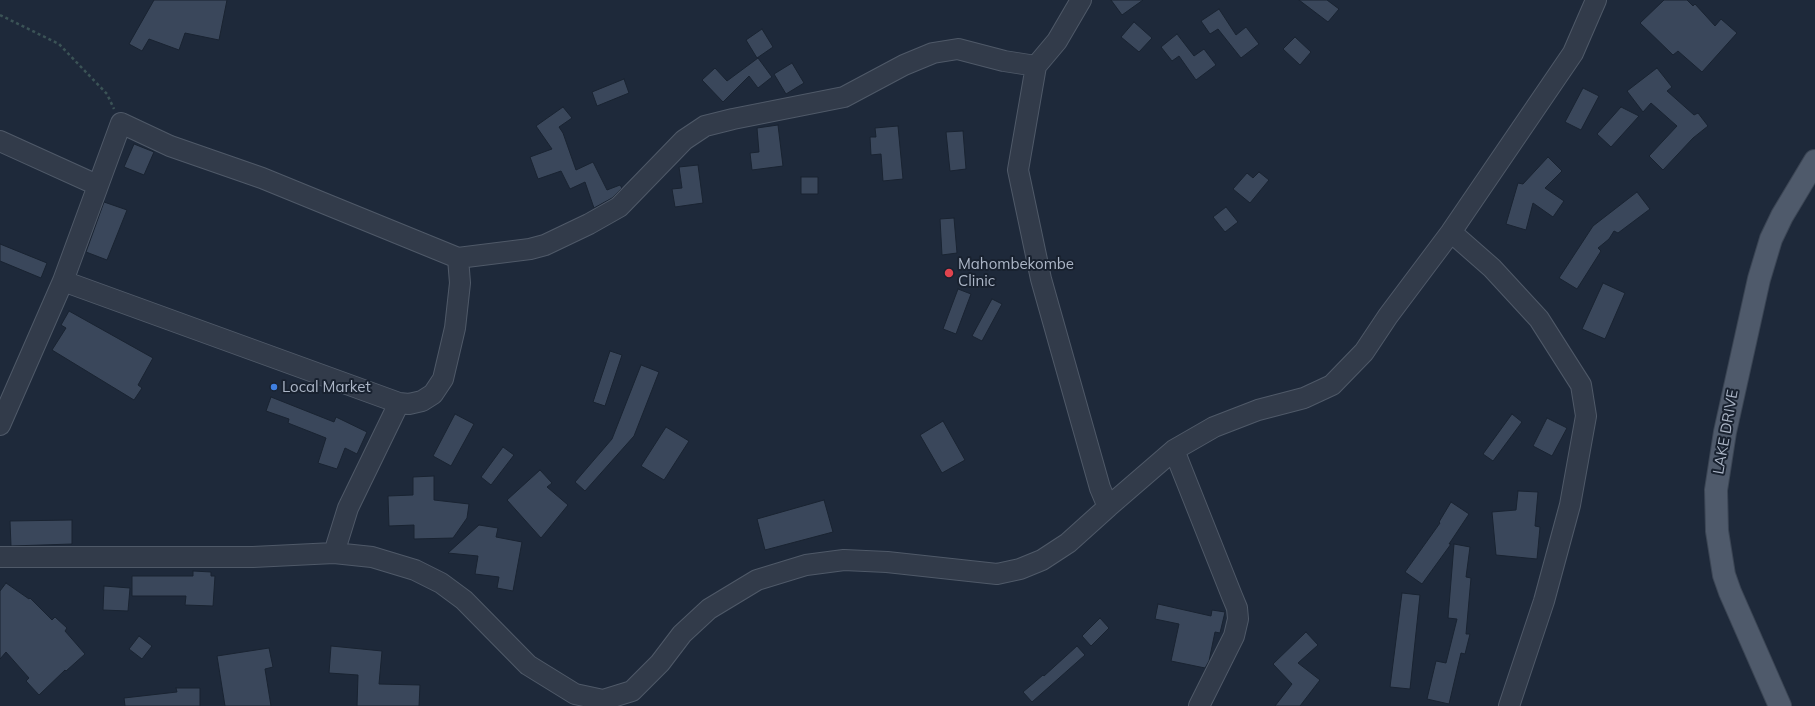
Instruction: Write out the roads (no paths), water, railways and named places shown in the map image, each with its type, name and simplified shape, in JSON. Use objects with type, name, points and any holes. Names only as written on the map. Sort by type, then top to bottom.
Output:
[{"type":"main road","name":"LAKE DRIVE","points":[[1780,706],[1724,575],[1717,531],[1716,490],[1725,432],[1759,279],[1771,240],[1782,216],[1815,161]]},
{"type":"street","points":[[1081,0],[1057,40],[1036,66],[1018,170],[1041,279],[1100,488],[1108,507]]},
{"type":"street","points":[[0,556],[253,557],[334,553],[372,558],[415,570],[441,583],[464,600],[528,665],[575,694],[602,700],[632,691],[660,663],[682,634],[709,609],[756,580],[806,565],[844,560],[887,562],[997,574],[1020,569],[1042,560],[1068,542],[1174,450],[1214,427],[1258,410],[1304,398],[1332,384],[1364,352],[1388,316],[1451,232],[1574,53],[1596,0]]},
{"type":"street","points":[[0,425],[63,281],[121,123],[170,146],[262,178],[458,258],[530,249],[544,245],[589,224],[619,206],[684,140],[705,126],[844,97],[904,65],[933,53],[958,49],[1004,61],[1036,66]]},
{"type":"street","points":[[0,141],[97,185]]},
{"type":"street","points":[[1451,232],[1492,268],[1540,319],[1581,384],[1586,416],[1570,505],[1546,594],[1510,706]]},
{"type":"street","points":[[63,281],[398,403],[409,404],[422,401],[433,394],[443,379],[455,328],[460,283],[458,258]]},
{"type":"street","points":[[334,553],[348,508],[398,403]]},
{"type":"street","points":[[1174,450],[1237,608],[1238,620],[1234,636],[1199,706]]},
{"type":"place","name":"Mahombekombe Clinic","points":[[949,273]]},
{"type":"place","name":"Local Market","points":[[274,387]]}]
